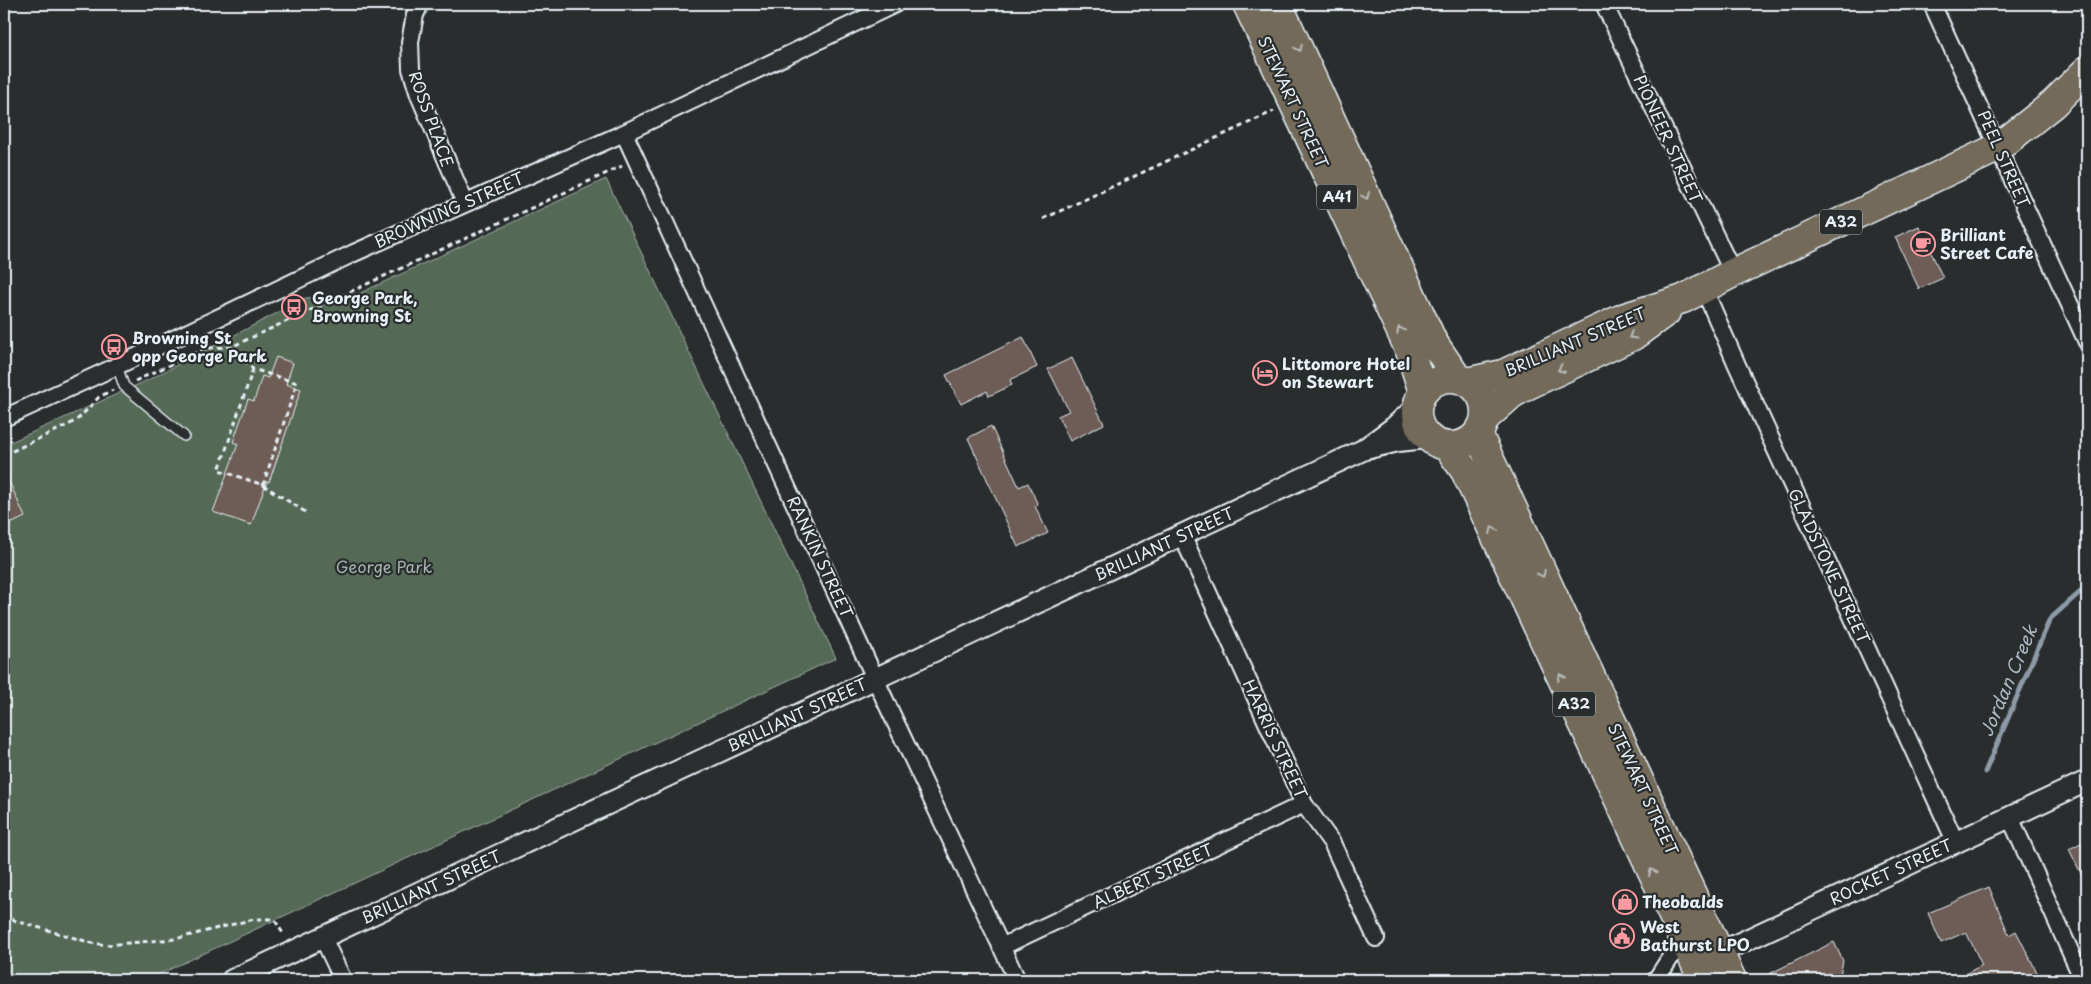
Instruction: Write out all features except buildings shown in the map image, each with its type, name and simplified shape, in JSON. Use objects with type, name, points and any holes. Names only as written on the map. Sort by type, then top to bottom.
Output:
[{"type":"highway","name":"STEWART STREET","points":[[1247,4],[1410,351],[1420,399]]},
{"type":"highway","name":"STEWART STREET","points":[[1278,4],[1432,342],[1462,380]]},
{"type":"highway","name":"A32","points":[[1999,147],[2053,104],[2087,70]]},
{"type":"highway","name":"BRILLIANT STREET","points":[[1481,426],[1512,394],[1633,336],[1694,294],[1733,273],[1999,147]]},
{"type":"highway","name":"BRILLIANT STREET","points":[[1462,380],[1503,374],[1625,317],[1694,294]]},
{"type":"highway","name":"A32","points":[[1447,378],[1462,380],[1477,390],[1482,396],[1484,406],[1481,426],[1465,444],[1438,442],[1418,420],[1420,399],[1437,381],[1447,378]]},
{"type":"highway","name":"STEWART STREET","points":[[1481,426],[1706,966]]},
{"type":"highway","name":"STEWART STREET","points":[[1438,442],[1465,471],[1682,935],[1706,966],[1732,980]]},
{"type":"street","name":"ROSS PLACE","points":[[420,4],[415,15],[410,42],[411,69],[419,96],[464,203]]},
{"type":"street","name":"BROWNING STREET","points":[[4,418],[117,366],[292,281],[624,133],[895,4]]},
{"type":"street","name":"PIONEER STREET","points":[[1604,4],[1733,273]]},
{"type":"street","name":"PEEL STREET","points":[[1932,4],[2087,342]]},
{"type":"street","name":"RANKIN STREET","points":[[624,133],[1017,980]]},
{"type":"street","name":"GLADSTONE STREET","points":[[1694,294],[1745,382],[1955,841]]},
{"type":"street","name":"BRILLIANT STREET","points":[[1363,450],[1393,428],[1420,399]]},
{"type":"street","name":"BRILLIANT STREET","points":[[232,980],[1363,450],[1398,441],[1438,442]]},
{"type":"street","name":"HARRIS STREET","points":[[1182,535],[1304,804],[1332,843],[1376,938]]},
{"type":"street","name":"ROCKET STREET","points":[[1706,966],[1955,841],[2087,781]]},
{"type":"street","name":"ALBERT STREET","points":[[1001,947],[1304,804]]},
{"type":"street","points":[[2010,817],[2080,979]]},
{"type":"street","points":[[1656,980],[1682,935]]},
{"type":"street","points":[[323,938],[343,980]]},
{"type":"lane","points":[[117,366],[124,386],[184,436]]},
{"type":"path","points":[[1043,219],[1292,102]]},
{"type":"path","points":[[4,455],[70,424],[79,418],[98,396],[207,348],[230,346],[636,160]]},
{"type":"path","points":[[230,346],[253,368],[298,383],[263,485]]},
{"type":"path","points":[[253,368],[219,470],[263,485],[307,513]]},
{"type":"path","points":[[4,914],[16,921],[92,943],[106,945],[175,939],[246,920],[263,918],[280,926],[292,952]]},
{"type":"green space","name":"George Park","points":[[606,179],[836,658],[147,980],[4,980],[4,445],[148,380],[306,298],[358,294]]},
{"type":"waterway","name":"Jordan Creek","points":[[1985,772],[2050,619],[2087,586]]},
{"type":"place","name":"Brilliant Street Cafe","points":[[1923,244]]},
{"type":"place","name":"George Park, Browning St","points":[[294,307]]},
{"type":"place","name":"Browning St opp George Park","points":[[114,347]]},
{"type":"place","name":"Littomore Hotel on Stewart","points":[[1265,373]]},
{"type":"place","name":"Theobalds","points":[[1625,902]]},
{"type":"place","name":"West Bathurst LPO","points":[[1622,936]]}]
